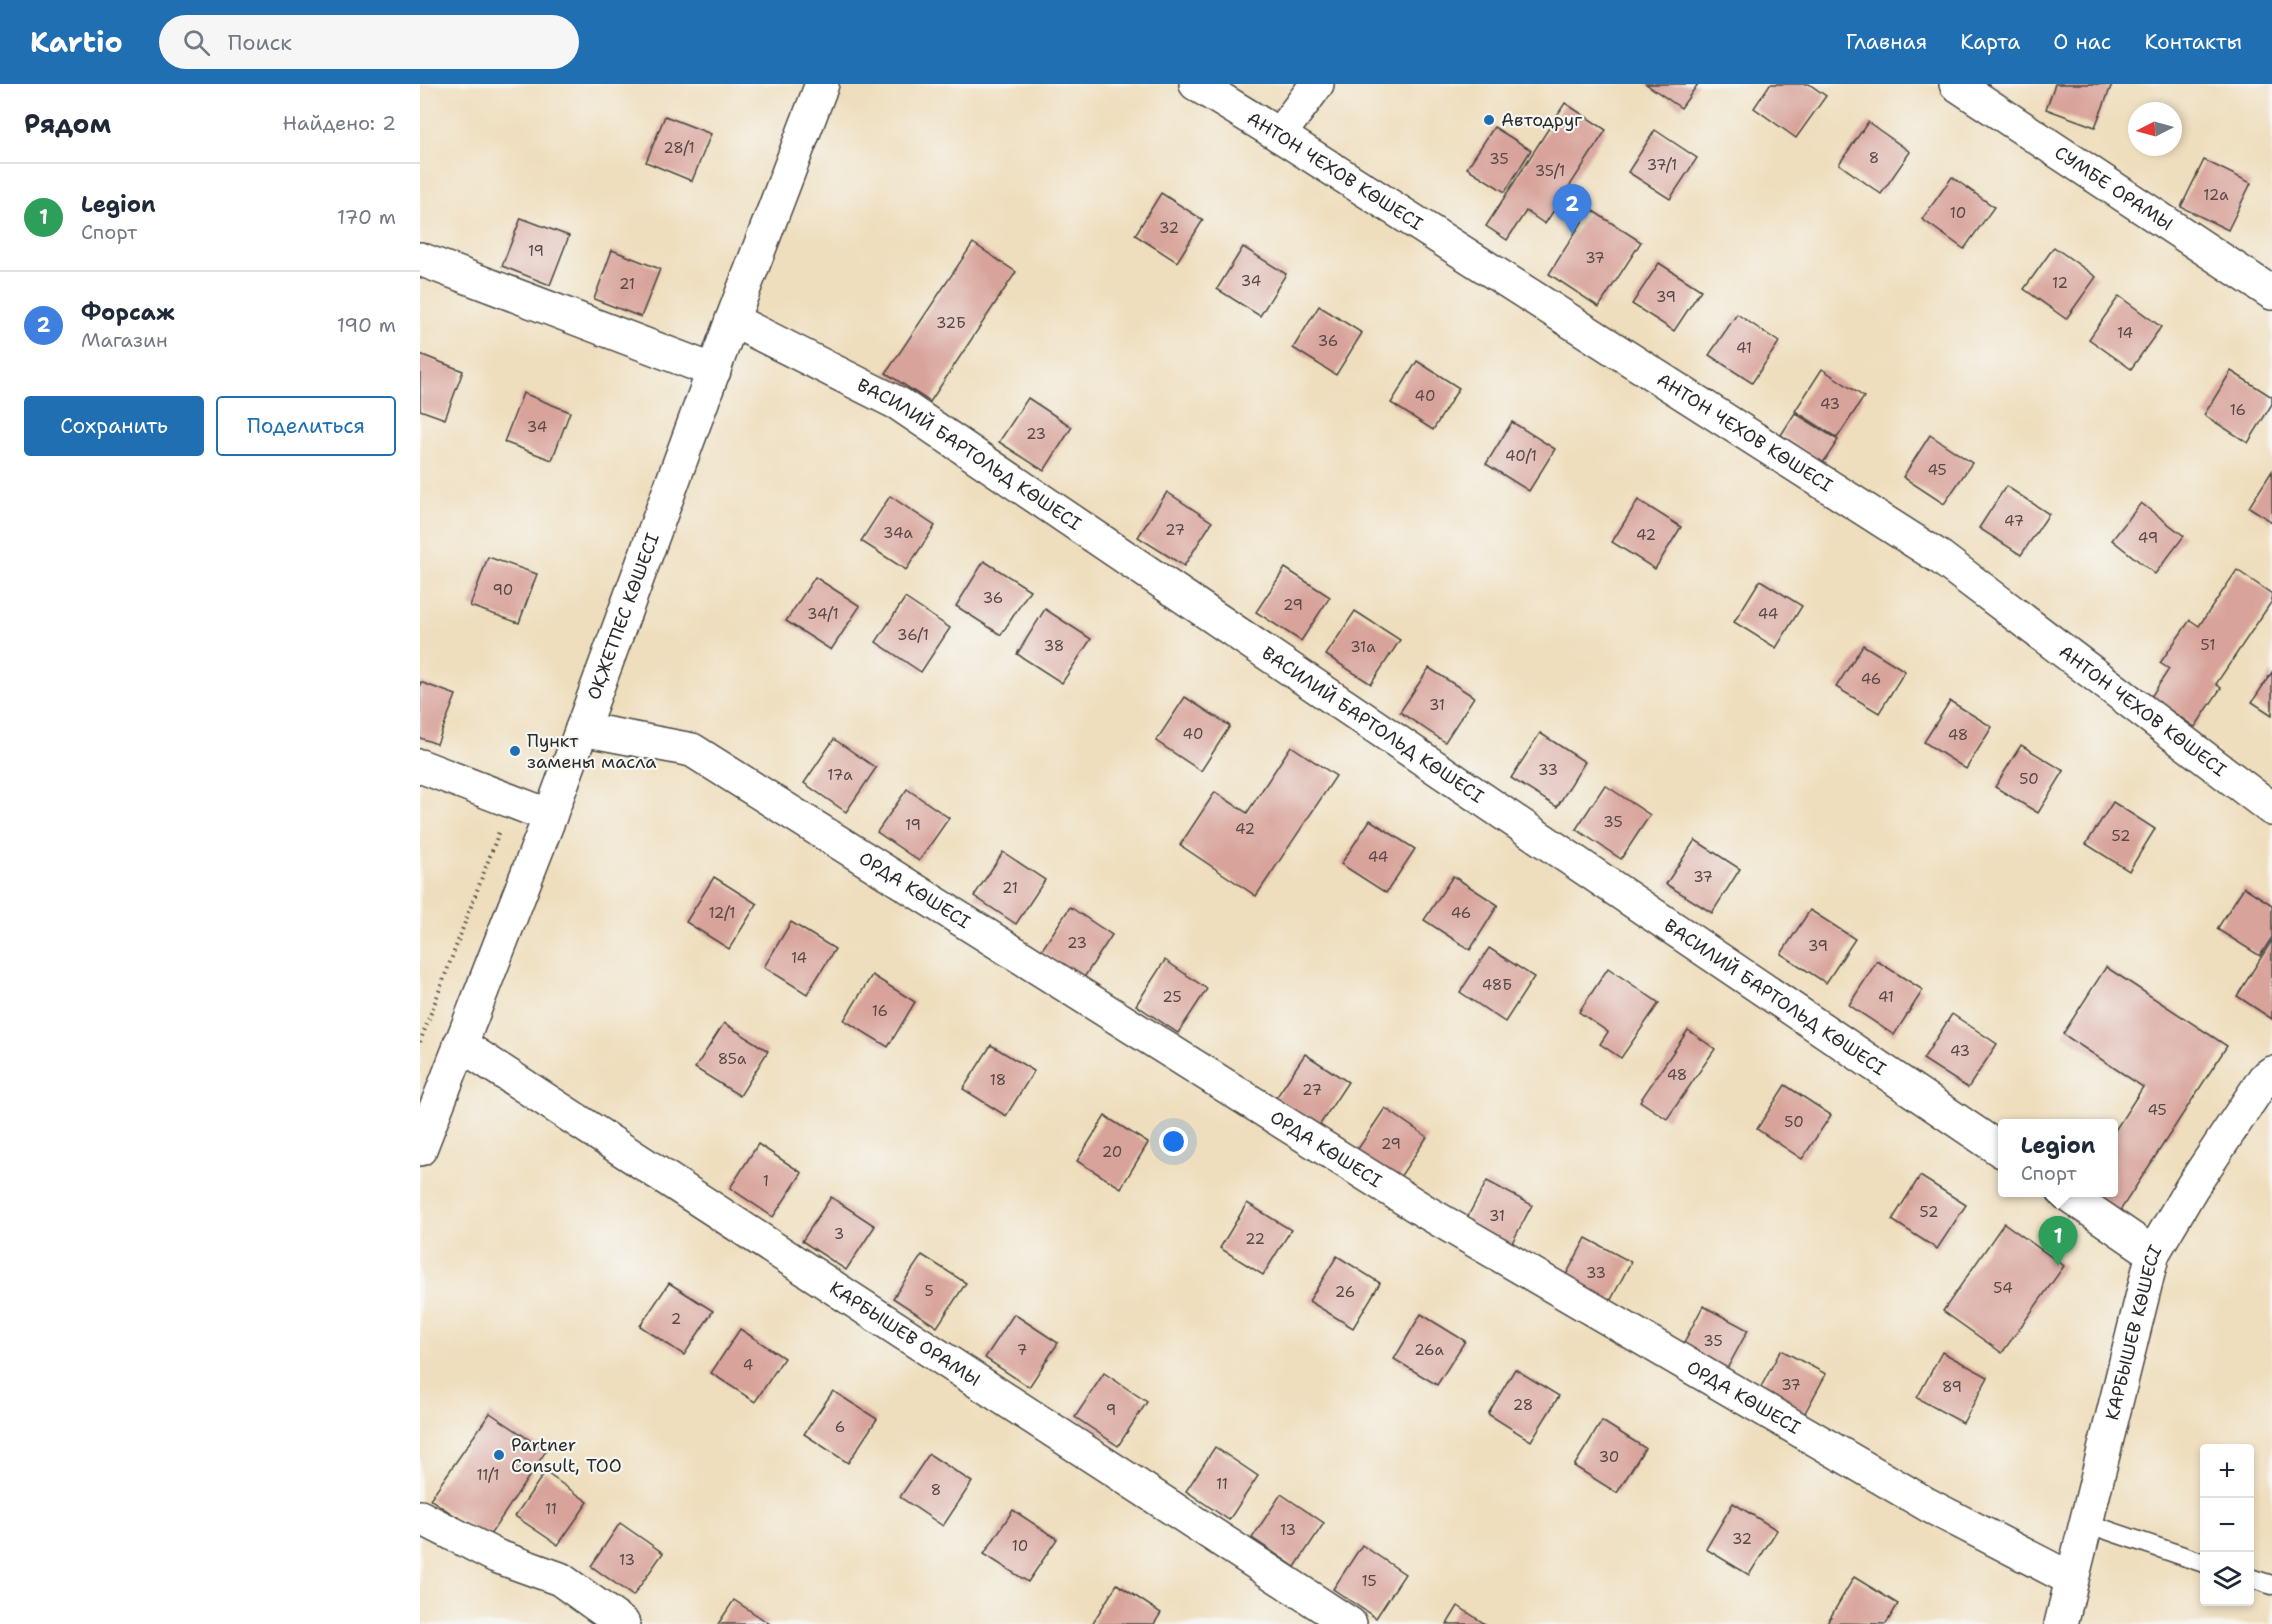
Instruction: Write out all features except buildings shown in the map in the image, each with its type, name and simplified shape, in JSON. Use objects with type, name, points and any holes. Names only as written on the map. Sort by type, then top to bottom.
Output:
[{"type":"street","name":"ОҚЖЕТПЕС КӨШЕСІ","points":[[420,1149],[550,816],[732,320],[822,84]]},
{"type":"street","name":"АНТОН ЧЕХОВ КӨШЕСІ","points":[[1196,84],[1941,558],[2272,809]]},
{"type":"street","points":[[1279,135],[1317,84]]},
{"type":"street","name":"СУМБЕ ОРАМЫ","points":[[1972,89],[2272,293]]},
{"type":"street","points":[[420,259],[714,371]]},
{"type":"street","name":"ВАСИЛИЙ БАРТОЛЬД КӨШЕСІ","points":[[732,320],[899,404],[1998,1148]]},
{"type":"street","name":"ОРДА КӨШЕСІ","points":[[582,729],[692,750],[1426,1212],[1928,1505],[2071,1580]]},
{"type":"street","points":[[420,766],[550,816]]},
{"type":"street","name":"КАРБЫШЕВ ОРАМЫ","points":[[460,1044],[1350,1624]]},
{"type":"street","name":"КАРБЫШЕВ КӨШЕСІ","points":[[2061,1624],[2153,1253],[2192,1187],[2264,1079],[2272,1073]]},
{"type":"street","points":[[2071,1197],[2153,1253]]},
{"type":"street","points":[[420,1517],[496,1556],[560,1579],[623,1624]]},
{"type":"lane","points":[[2086,1523],[2200,1561]]},
{"type":"lane","points":[[2254,1579],[2272,1585]]},
{"type":"path","points":[[420,1042],[510,801]]},
{"type":"place","name":"Автодруг","points":[[1489,120]]},
{"type":"place","name":"Форсаж","points":[[1572,234]]},
{"type":"place","name":"Пункт замены масла","points":[[515,751]]},
{"type":"place","name":"Legion","points":[[2058,1266]]},
{"type":"place","name":"Partner Consult, ТОО","points":[[499,1455]]}]
